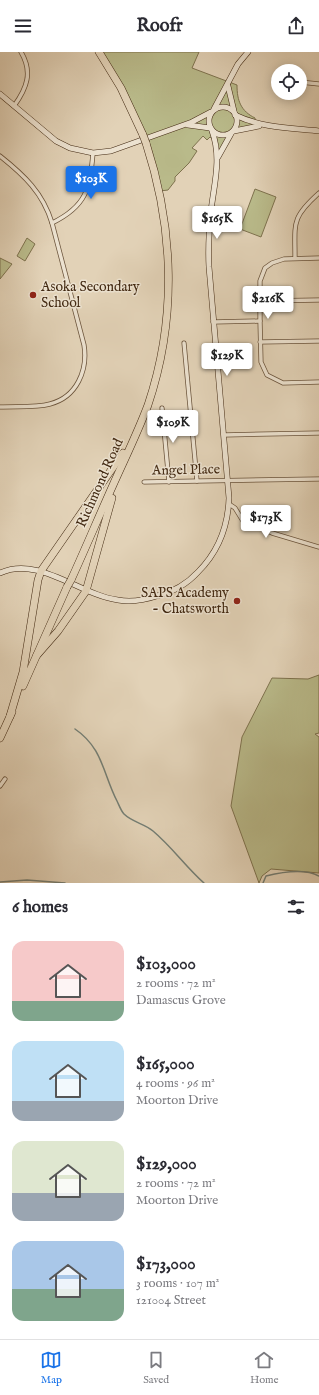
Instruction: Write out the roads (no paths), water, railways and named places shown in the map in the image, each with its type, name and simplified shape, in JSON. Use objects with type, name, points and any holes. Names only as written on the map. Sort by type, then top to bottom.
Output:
[{"type":"highway","points":[[96,52],[109,68]]},
{"type":"highway","points":[[99,52],[109,68]]},
{"type":"highway","name":"Richmond Road","points":[[0,738],[126,458],[148,405],[164,339],[170,271],[168,244],[162,204],[143,135],[129,104],[109,68]]},
{"type":"highway","points":[[10,716],[23,672],[38,580],[41,571],[115,466],[148,405]]},
{"type":"highway","points":[[37,655],[58,631],[86,591],[106,514],[126,458]]},
{"type":"street","points":[[14,106],[28,83],[27,66],[21,52]]},
{"type":"street","points":[[0,572],[23,568],[41,571],[86,591],[110,599],[126,601],[151,598],[177,588],[198,572],[216,549],[225,527],[229,504],[214,322],[209,233],[218,158],[216,142],[208,120],[238,64],[248,52]]},
{"type":"street","points":[[307,83],[319,84]]},
{"type":"street","points":[[218,158],[237,123],[228,85]]},
{"type":"street","points":[[0,94],[63,145],[93,153],[111,151],[185,124],[224,107],[250,122],[264,126],[319,131]]},
{"type":"street","points":[[185,124],[211,130],[222,136],[233,132],[264,126]]},
{"type":"street","points":[[52,223],[72,211],[85,195],[91,178],[93,153]]},
{"type":"street","points":[[0,156],[25,177],[37,190],[47,207],[84,345],[85,358],[83,371],[74,388],[58,401],[43,405],[0,407]]},
{"type":"street","points":[[295,258],[296,220],[302,209],[319,193]]},
{"type":"street","points":[[319,258],[295,258],[276,261],[265,268],[260,281],[261,362],[265,371],[270,377],[286,383],[319,382]]},
{"type":"street","points":[[260,301],[319,300]]},
{"type":"street","points":[[214,322],[260,321]]},
{"type":"street","points":[[260,342],[319,341]]},
{"type":"street","points":[[184,343],[197,481]]},
{"type":"street","points":[[162,408],[168,482]]},
{"type":"street","points":[[224,435],[319,433]]},
{"type":"street","name":"Angel Place","points":[[144,482],[319,479]]},
{"type":"street","points":[[229,504],[235,508],[243,521],[272,533],[319,547]]},
{"type":"street","points":[[0,786],[5,779]]},
{"type":"waterway","points":[[75,729],[84,736],[97,753],[112,791],[123,813],[127,817],[153,831],[204,883]]},
{"type":"waterway","points":[[263,883],[266,876],[286,872],[300,871],[319,876]]},
{"type":"waterway","points":[[0,882],[27,880],[65,883]]},
{"type":"place","name":"Asoka Secondary School","points":[[33,295]]},
{"type":"place","name":"SAPS Academy - Chatsworth","points":[[237,601]]}]
